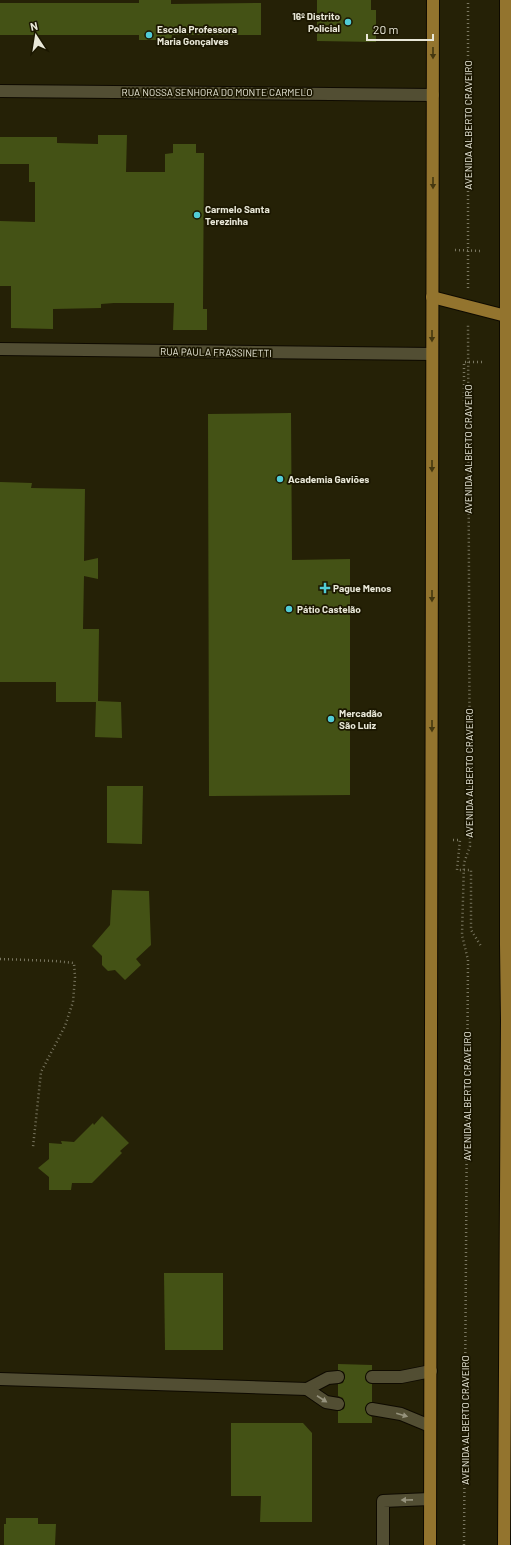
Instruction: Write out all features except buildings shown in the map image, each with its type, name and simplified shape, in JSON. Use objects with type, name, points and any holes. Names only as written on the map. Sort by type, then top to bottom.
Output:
[{"type":"main road","points":[[430,1545],[433,0]]},
{"type":"main road","points":[[504,1545],[508,1380],[509,1020],[509,57],[506,0]]},
{"type":"main road","points":[[432,298],[508,316]]},
{"type":"street","name":"RUA NOSSA SENHORA DO MONTE CARMELO","points":[[0,91],[433,95]]},
{"type":"street","name":"RUA PAULA FRASSINETTI","points":[[0,349],[432,354]]},
{"type":"street","points":[[372,1377],[401,1377],[431,1371]]},
{"type":"street","points":[[0,1379],[307,1389],[328,1378],[338,1377]]},
{"type":"street","points":[[307,1389],[326,1402],[338,1404]]},
{"type":"street","points":[[372,1409],[401,1414],[430,1426]]},
{"type":"street","points":[[383,1545],[383,1501],[430,1499]]},
{"type":"path","name":"AVENIDA ALBERTO CRAVEIRO","points":[[464,1545],[468,960],[462,935],[464,863],[470,846],[468,0]]},
{"type":"path","points":[[455,250],[482,251]]},
{"type":"path","points":[[464,401],[464,362],[482,362]]},
{"type":"path","points":[[453,840],[460,840],[457,870],[471,870],[471,930],[481,946]]},
{"type":"path","points":[[0,959],[74,963],[75,977],[73,1002],[65,1026],[41,1072],[33,1147]]},
{"type":"place","name":"16º Distrito Policial","points":[[348,22]]},
{"type":"place","name":"Escola Professora Maria Gonçalves","points":[[149,35]]},
{"type":"place","name":"Carmelo Santa Terezinha","points":[[197,215]]},
{"type":"place","name":"Academia Gaviões","points":[[280,479]]},
{"type":"place","name":"Pague Menos","points":[[325,588]]},
{"type":"place","name":"Pátio Castelão","points":[[289,609]]},
{"type":"place","name":"Mercadão São Luiz","points":[[331,719]]}]
